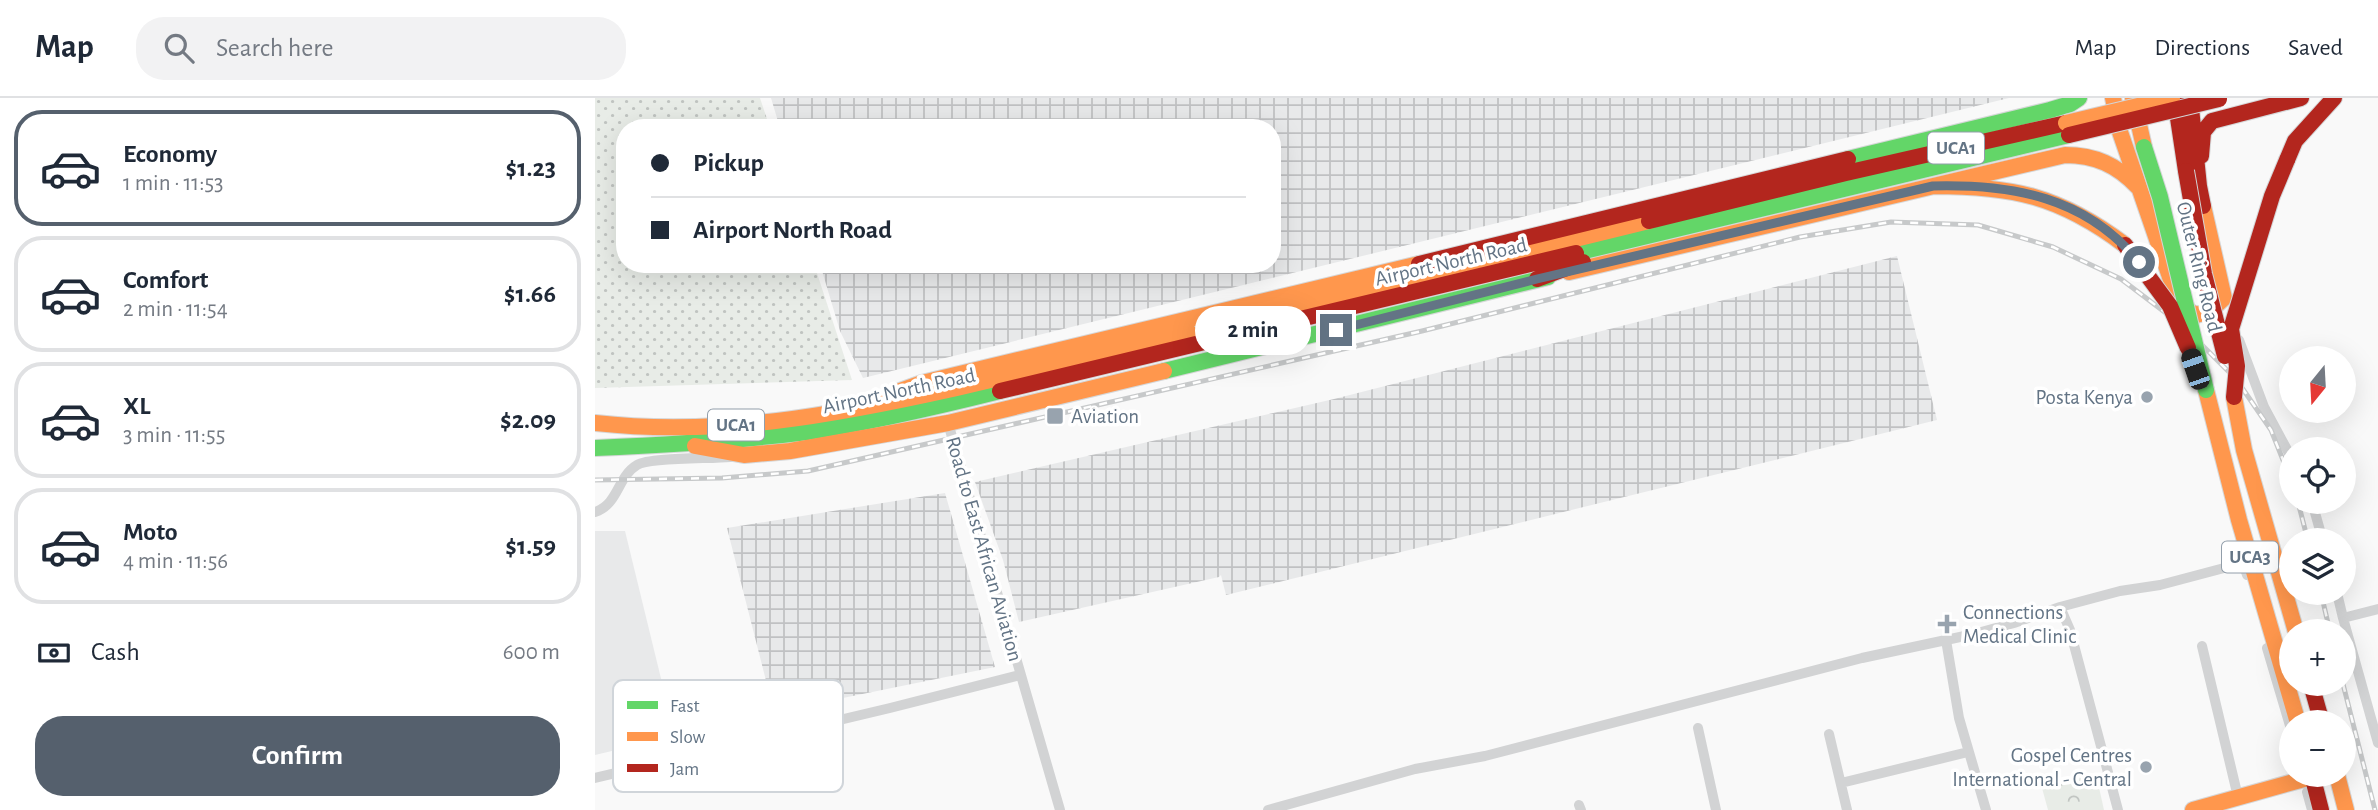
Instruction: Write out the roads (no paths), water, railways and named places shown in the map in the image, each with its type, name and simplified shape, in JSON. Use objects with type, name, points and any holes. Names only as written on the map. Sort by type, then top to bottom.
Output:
[{"type":"main road","name":"Airport North Road","points":[[877,405],[897,391],[936,379],[1307,292],[2050,110],[2080,98]]},
{"type":"main road","points":[[2113,98],[2120,132],[2180,306],[2191,313],[2203,314],[2217,306],[2224,298],[2199,187],[2190,98]]},
{"type":"main road","name":"Outer Ring Road","points":[[2133,98],[2239,520],[2294,710]]},
{"type":"main road","name":"Airport North Road","points":[[595,447],[777,435],[841,426],[952,403],[1665,232],[1848,180],[2173,98]]},
{"type":"main road","name":"Outer Ring Road","points":[[2173,98],[2204,274],[2244,450],[2292,619]]},
{"type":"main road","name":"Airport North Road","points":[[595,423],[642,429],[669,429],[770,423],[829,415],[1848,180],[2225,98]]},
{"type":"main road","points":[[2199,187],[2203,132],[2212,121],[2301,98]]},
{"type":"main road","points":[[2234,397],[2237,366],[2231,330],[2272,196],[2295,141],[2334,98]]},
{"type":"main road","name":"Airport North Road","points":[[683,443],[744,455],[790,451],[948,423],[1993,170],[2077,154],[2094,157],[2111,165],[2138,187]]},
{"type":"main road","points":[[1933,186],[1991,187],[2045,197],[2079,212],[2106,229],[2125,244],[2170,306],[2206,390]]},
{"type":"main road","points":[[1537,279],[1621,251],[1665,232]]},
{"type":"main road","points":[[2193,810],[2279,785]]},
{"type":"main road","points":[[2312,787],[2321,810]]},
{"type":"main road","points":[[2340,787],[2346,810]]},
{"type":"street","points":[[2224,298],[2264,407],[2280,437]]},
{"type":"street","name":"Road to East African Aviation","points":[[948,423],[1060,810]]},
{"type":"street","points":[[595,513],[615,499],[622,480],[639,463],[744,455]]},
{"type":"street","points":[[1268,810],[1415,769],[1475,758],[1862,659],[2014,624],[2060,607],[2243,563],[2286,710]]},
{"type":"street","points":[[2340,605],[2378,743]]},
{"type":"street","points":[[2060,607],[2070,629],[2118,810]]},
{"type":"street","points":[[2343,618],[2378,609]]},
{"type":"street","points":[[1946,640],[1959,718],[1986,810]]},
{"type":"street","points":[[2202,646],[2238,797]]},
{"type":"street","points":[[843,719],[1020,675]]},
{"type":"street","points":[[1698,728],[1716,810]]},
{"type":"street","points":[[1829,734],[1847,810]]},
{"type":"street","points":[[1841,783],[1968,752]]},
{"type":"street","points":[[595,778],[613,774]]},
{"type":"street","points":[[2309,787],[2312,810]]},
{"type":"railway","points":[[595,480],[722,478],[808,471],[1422,331],[1800,237],[1891,222],[1978,225],[2053,247],[2121,279],[2183,326],[2236,379],[2271,430],[2279,450]]},
{"type":"railway","points":[[2301,514],[2305,528]]},
{"type":"railway","points":[[2324,605],[2327,619]]},
{"type":"railway","points":[[2346,696],[2375,810]]},
{"type":"place","name":"Posta Kenya","points":[[2147,397]]},
{"type":"place","name":"Aviation","points":[[1055,416]]},
{"type":"place","name":"Connections Medical Clinic","points":[[1947,624]]},
{"type":"place","name":"Gospel Centres International - Central","points":[[2146,767]]}]
